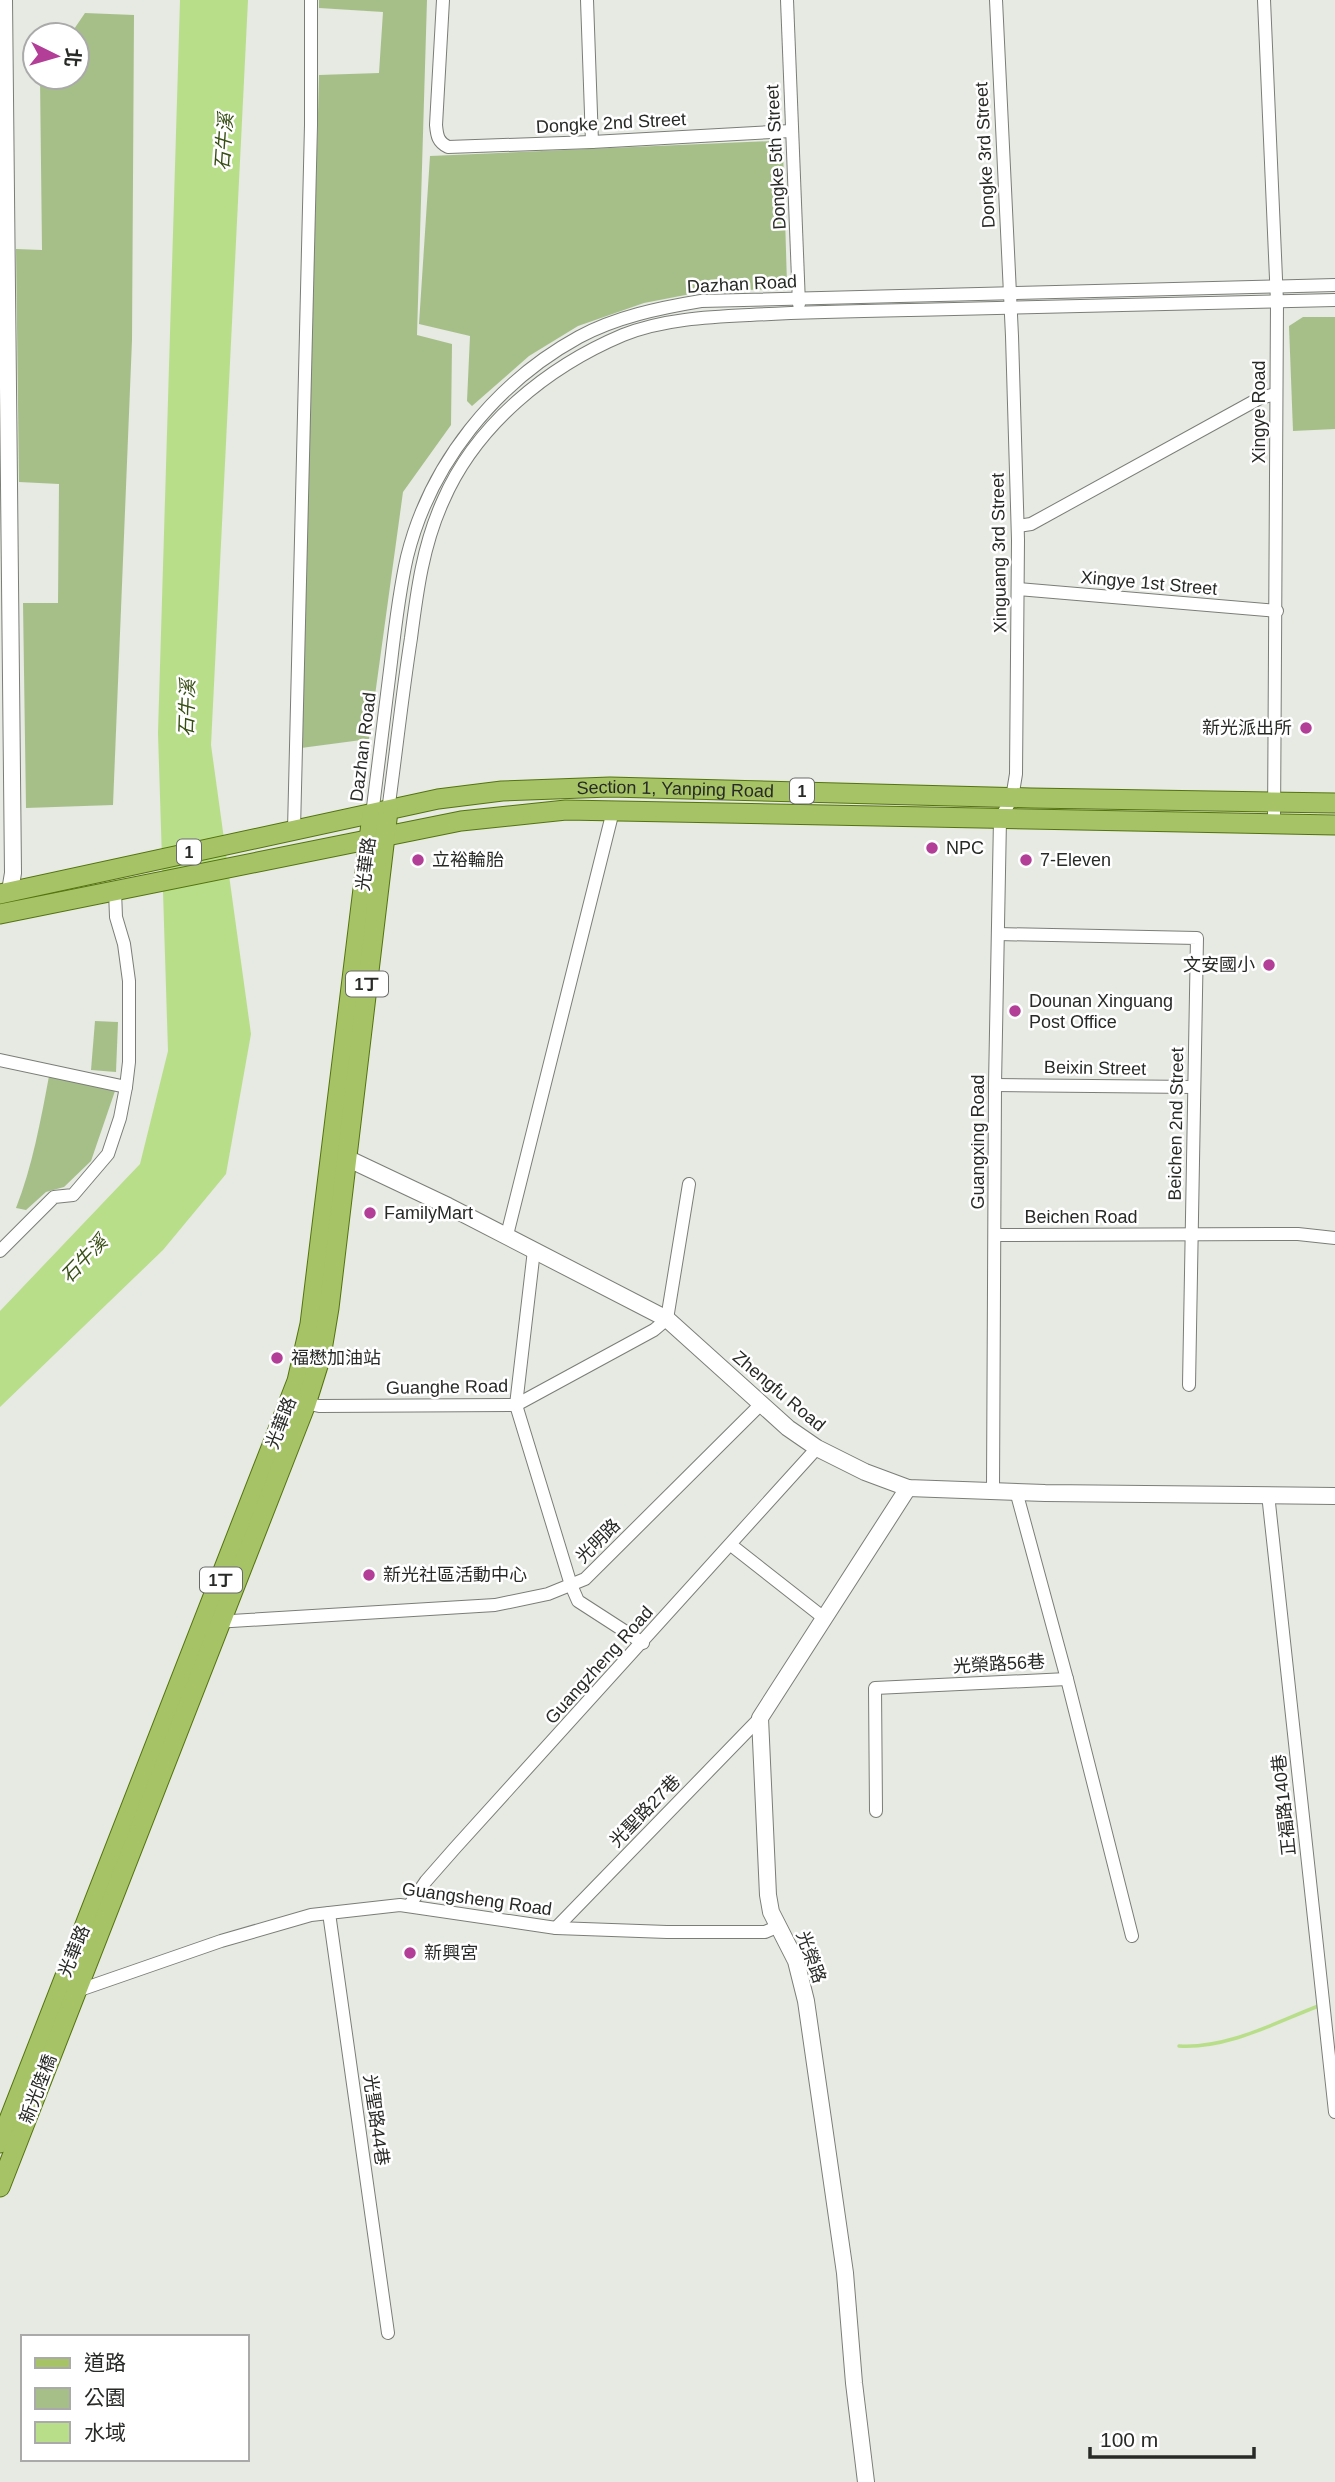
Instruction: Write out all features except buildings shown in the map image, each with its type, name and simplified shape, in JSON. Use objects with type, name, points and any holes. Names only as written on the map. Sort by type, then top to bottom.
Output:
[{"type":"main road","name":"Section 1, Yanping Road","points":[[3,895],[273,834],[451,797],[502,791],[610,787],[716,788],[1012,798],[1335,803]]},
{"type":"main road","points":[[716,788],[716,814]]},
{"type":"main road","points":[[856,816],[857,793]]},
{"type":"main road","name":"Section 1, Yanping Road","points":[[113,891],[461,821],[566,810],[1335,825]]},
{"type":"main road","name":"光華路","points":[[66,1994],[298,1401],[321,1356],[327,1320],[339,1154],[380,813]]},
{"type":"main road","name":"1","points":[[0,914],[113,891]]},
{"type":"main road","name":"新光陸橋","points":[[0,2143],[66,1994]]},
{"type":"main road","name":"新光陸橋","points":[[0,2187],[66,1994]]},
{"type":"street","points":[[3,895],[13,873],[5,634],[4,0]]},
{"type":"street","points":[[294,830],[311,125],[311,0]]},
{"type":"street","name":"Dongke 2nd Street","points":[[443,0],[437,137],[448,147],[791,131]]},
{"type":"street","points":[[587,0],[592,142]]},
{"type":"street","name":"Dongke 5th Street","points":[[787,0],[799,313]]},
{"type":"street","name":"Dongke 3rd Street","points":[[996,0],[1010,308]]},
{"type":"street","name":"Xingye Road","points":[[1264,0],[1277,302],[1274,824]]},
{"type":"street","name":"Dazhan Road","points":[[380,813],[399,600],[407,556],[425,505],[443,468],[472,425],[509,385],[579,337],[631,316],[667,306],[701,301],[1335,285]]},
{"type":"street","name":"Dazhan Road","points":[[380,813],[419,575],[443,499],[471,453],[519,399],[570,362],[625,335],[664,324],[702,318],[799,313],[1335,300]]},
{"type":"street","name":"Xinguang 3rd Street","points":[[1010,308],[1018,590],[1016,774],[1012,798]]},
{"type":"street","points":[[1017,526],[1031,524],[1260,398],[1276,394]]},
{"type":"street","name":"Xingye 1st Street","points":[[1018,590],[1277,611]]},
{"type":"street","name":"Guangxing Road","points":[[993,1489],[995,1085],[1000,819],[1012,798]]},
{"type":"street","points":[[507,1235],[613,811]]},
{"type":"street","points":[[0,1251],[54,1197],[73,1195],[108,1154],[120,1118],[129,1062],[128,981],[124,944],[116,918],[113,891]]},
{"type":"street","name":"Beichen 2nd Street","points":[[998,934],[1197,938],[1189,1385]]},
{"type":"street","points":[[0,1060],[127,1087]]},
{"type":"street","name":"Beixin Street","points":[[995,1085],[1194,1087]]},
{"type":"street","name":"Zhengfu Road","points":[[339,1154],[507,1235],[667,1320],[760,1405],[817,1448],[865,1472],[908,1488],[1335,1496]]},
{"type":"street","points":[[667,1320],[689,1184]]},
{"type":"street","name":"Beichen Road","points":[[996,1235],[1192,1233],[1298,1234],[1335,1238]]},
{"type":"street","points":[[534,1250],[516,1405],[578,1601],[643,1643]]},
{"type":"street","name":"Guanghe Road","points":[[298,1401],[339,1406],[516,1405],[654,1330],[667,1320]]},
{"type":"street","name":"光明路","points":[[212,1621],[495,1605],[548,1594],[571,1585],[585,1578],[760,1405]]},
{"type":"street","name":"Guangzheng Road","points":[[409,1906],[441,1865],[817,1448]]},
{"type":"street","points":[[760,1718],[908,1488]]},
{"type":"street","points":[[1016,1491],[1067,1679]]},
{"type":"street","name":"正福路140巷","points":[[1268,1494],[1335,2112]]},
{"type":"street","points":[[731,1545],[824,1618]]},
{"type":"street","name":"光榮路56巷","points":[[876,1811],[875,1688],[1067,1679],[1132,1936]]},
{"type":"street","name":"光榮路","points":[[760,1718],[768,1895],[771,1912],[796,1961],[806,2001],[845,2273],[866,2482]]},
{"type":"street","name":"光聖路27巷","points":[[556,1928],[760,1718]]},
{"type":"street","name":"Guangsheng Road","points":[[66,1994],[244,1934],[311,1915],[400,1905],[556,1928],[655,1932],[765,1932],[779,1926]]},
{"type":"street","name":"光聖路44巷","points":[[329,1913],[388,2333]]},
{"type":"green space","points":[[319,0],[427,0],[417,335],[452,344],[451,425],[403,492],[369,739],[301,748],[319,75],[379,73],[383,12],[319,8]]},
{"type":"green space","points":[[85,13],[134,15],[132,340],[113,805],[26,808],[23,603],[58,603],[59,484],[19,482],[16,249],[42,250],[40,91],[91,91],[91,21],[80,21]]},
{"type":"green space","points":[[771,141],[783,150],[787,284],[780,289],[706,291],[644,303],[578,326],[529,356],[472,406],[467,401],[470,336],[419,324],[430,156]]},
{"type":"green space","points":[[1303,317],[1335,317],[1335,429],[1293,431],[1289,326]]},
{"type":"green space","points":[[95,1021],[118,1022],[116,1072],[91,1070]]},
{"type":"green space","points":[[49,1076],[115,1091],[91,1161],[64,1187],[46,1192],[26,1210],[16,1208],[31,1160]]},
{"type":"water","name":"石牛溪","points":[[180,0],[248,0],[211,745],[251,1034],[226,1174],[163,1250],[0,1407],[0,1311],[140,1164],[168,1051],[158,733]]},
{"type":"waterway","points":[[1179,2046],[1197,2046],[1234,2039],[1321,2005]]},
{"type":"place","name":"新光派出所","points":[[1306,728]]},
{"type":"place","name":"NPC","points":[[932,848]]},
{"type":"place","name":"立裕輪胎","points":[[418,860]]},
{"type":"place","name":"7-Eleven","points":[[1026,860]]},
{"type":"place","name":"文安國小","points":[[1269,965]]},
{"type":"place","name":"Dounan Xinguang Post Office","points":[[1015,1011]]},
{"type":"place","name":"FamilyMart","points":[[370,1213]]},
{"type":"place","name":"福懋加油站","points":[[277,1358]]},
{"type":"place","name":"新光社區活動中心","points":[[369,1575]]},
{"type":"place","name":"新興宮","points":[[410,1953]]}]
